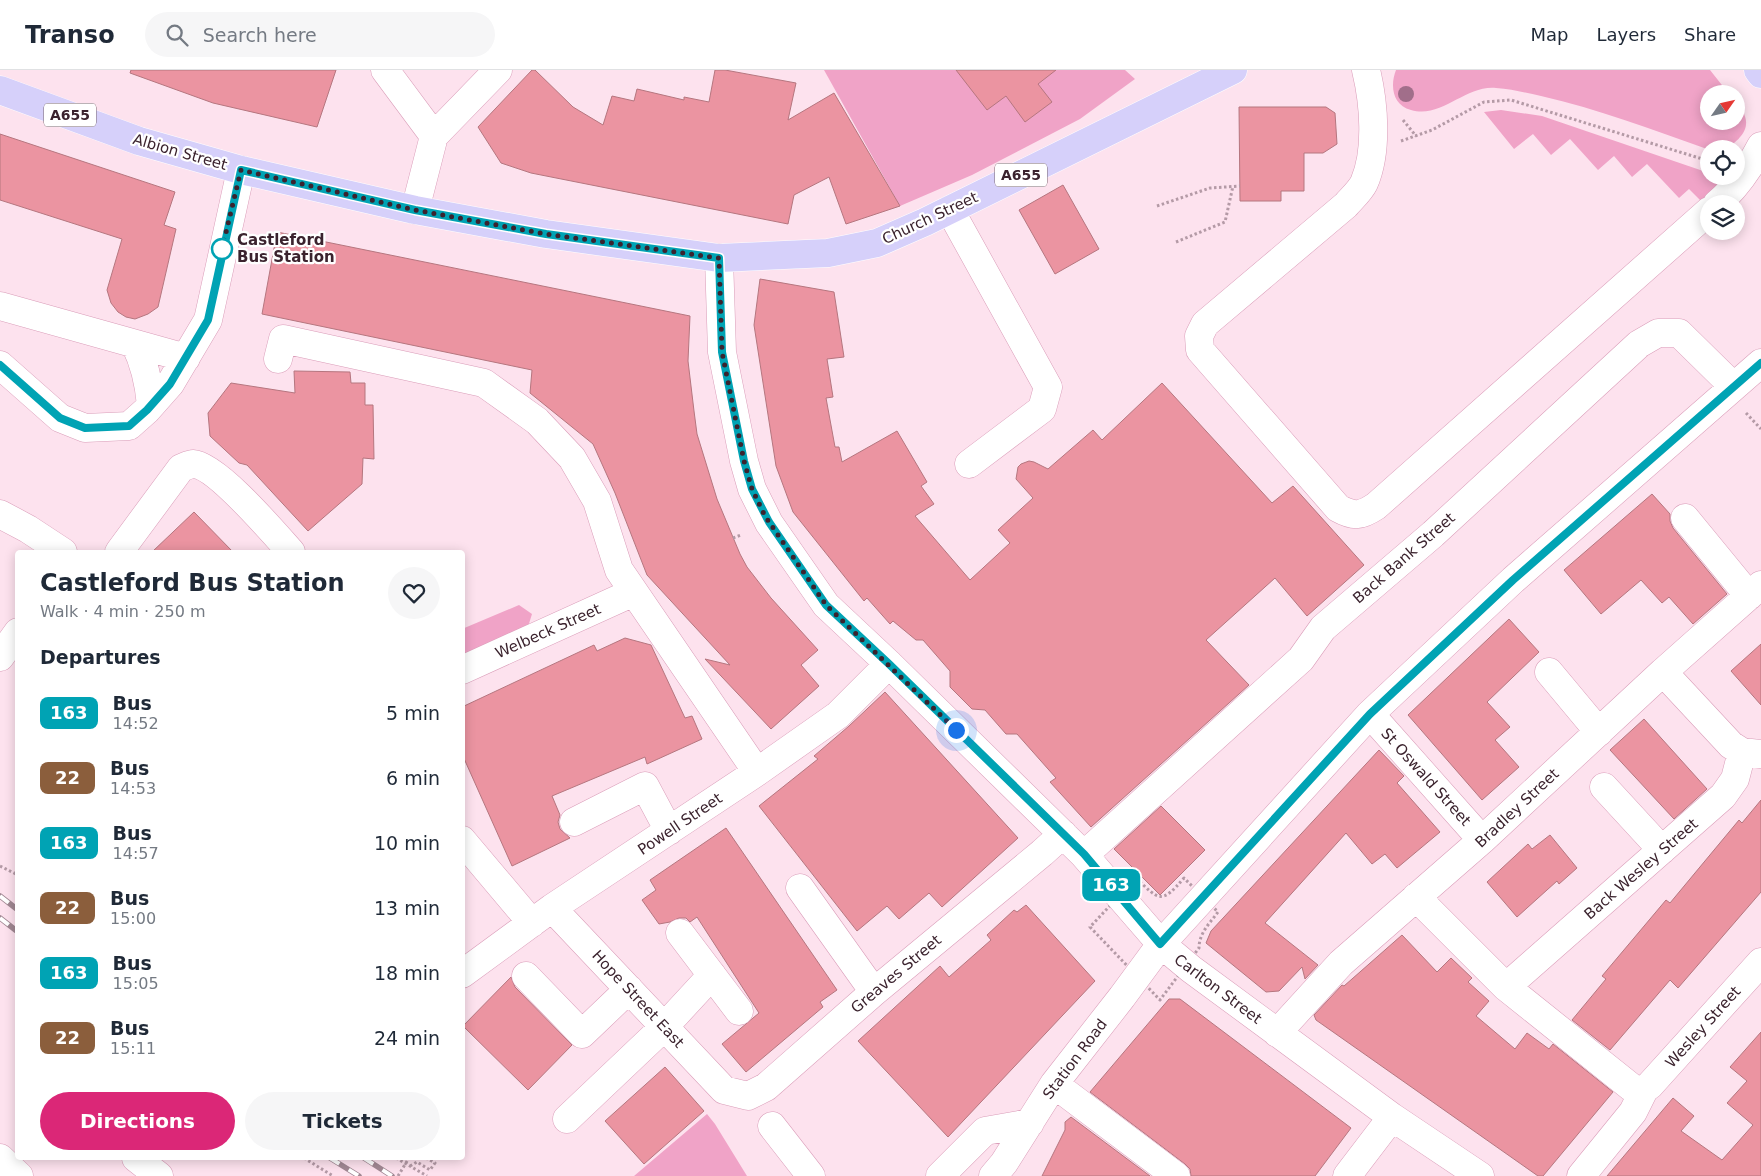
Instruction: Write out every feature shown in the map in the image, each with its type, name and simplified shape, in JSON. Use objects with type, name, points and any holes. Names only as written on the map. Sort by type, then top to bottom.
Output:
[{"type":"main road","name":"Church Street","points":[[719,258],[828,253],[877,243],[950,210],[1204,76],[1233,70]]},
{"type":"main road","name":"Church Street","points":[[1204,76],[1255,70]]},
{"type":"main road","points":[[1758,70],[1761,74]]},
{"type":"main road","name":"Albion Street","points":[[0,90],[140,141],[241,170],[415,210],[546,234],[719,258]]},
{"type":"street","points":[[385,70],[434,136]]},
{"type":"street","points":[[415,210],[434,136],[498,70]]},
{"type":"street","points":[[1366,70],[1371,92],[1372,152],[1363,184],[1346,204],[1205,324],[1199,336],[1200,350],[1338,508],[1350,515],[1365,513],[1376,506],[1700,219]]},
{"type":"street","points":[[1725,195],[1753,161],[1761,146]]},
{"type":"street","points":[[0,365],[60,418],[85,428],[129,426],[170,384],[208,320],[241,170]]},
{"type":"street","points":[[950,210],[1048,387],[1042,409],[969,464]]},
{"type":"street","name":"Carlton Street","points":[[719,258],[722,352],[744,461],[752,489],[769,522],[826,605],[1084,854],[1160,944],[1191,969],[1392,1117],[1480,1176]]},
{"type":"street","points":[[0,306],[186,358]]},
{"type":"street","name":"Back Bank Street","points":[[1084,854],[1301,659],[1323,628],[1433,534],[1639,344],[1658,333],[1678,332],[1733,386]]},
{"type":"street","points":[[278,359],[283,339],[484,383],[537,421],[572,458],[597,501],[619,570],[757,772]]},
{"type":"street","points":[[135,344],[143,360],[148,377],[149,407]]},
{"type":"street","name":"Station Road","points":[[993,1176],[1004,1164],[1054,1084],[1122,997],[1160,944],[1370,714],[1513,580],[1761,363]]},
{"type":"street","points":[[120,550],[182,468],[192,464],[210,471],[233,491],[289,550]]},
{"type":"street","points":[[0,514],[28,529],[60,550]]},
{"type":"street","points":[[1684,518],[1755,590]]},
{"type":"street","name":"Bradley Street","points":[[1277,1033],[1341,963],[1482,840],[1663,672],[1755,590]]},
{"type":"street","name":"Welbeck Street","points":[[465,669],[634,592]]},
{"type":"street","points":[[0,658],[15,636]]},
{"type":"street","name":"Powell Street","points":[[465,972],[542,916],[757,772],[838,715],[889,664]]},
{"type":"street","points":[[1549,672],[1599,732]]},
{"type":"street","points":[[1663,672],[1731,745],[1751,753]]},
{"type":"street","name":"St Oswald Street","points":[[1370,714],[1482,840]]},
{"type":"street","name":"Back Wesley Street","points":[[1506,987],[1723,796],[1751,753]]},
{"type":"street","points":[[574,822],[645,786],[669,831]]},
{"type":"street","points":[[1604,787],[1662,850]]},
{"type":"street","name":"Greaves Street","points":[[724,1090],[748,1096],[766,1088],[874,992],[1063,834]]},
{"type":"street","name":"Hope Street East","points":[[465,843],[542,916],[629,989],[724,1090]]},
{"type":"street","points":[[800,888],[874,992]]},
{"type":"street","points":[[1416,897],[1506,987],[1634,1086]]},
{"type":"street","points":[[680,933],[739,1011]]},
{"type":"street","name":"Wesley Street","points":[[1581,1176],[1633,1112],[1634,1086],[1761,962]]},
{"type":"street","points":[[567,1119],[664,1027],[712,975]]},
{"type":"street","points":[[526,976],[582,1034],[629,989]]},
{"type":"street","points":[[1054,1084],[1176,1176]]},
{"type":"street","points":[[1347,1176],[1392,1117]]},
{"type":"street","points":[[940,1176],[985,1131],[1030,1123]]},
{"type":"street","points":[[772,1126],[811,1176]]},
{"type":"street","points":[[0,1158],[19,1176]]},
{"type":"street","points":[[139,1160],[159,1176]]},
{"type":"path","points":[[1372,152],[1432,130],[1484,102],[1511,100],[1700,158]]},
{"type":"path","points":[[1176,242],[1225,222],[1233,186]]},
{"type":"path","points":[[1157,206],[1210,188],[1240,186]]},
{"type":"path","points":[[0,866],[15,874]]},
{"type":"path","points":[[307,1160],[333,1176]]},
{"type":"path","points":[[400,1160],[427,1176]]},
{"type":"path","points":[[398,1176],[408,1160]]},
{"type":"path","points":[[410,1166],[416,1162],[430,1170],[434,1163],[429,1160]]},
{"type":"shaded area","points":[[824,70],[1125,70],[1135,79],[1080,119],[972,175],[900,206]]},
{"type":"shaded area","points":[[1396,70],[1710,70],[1722,85],[1700,85],[1700,130],[1744,130],[1737,140],[1700,140],[1700,147],[1583,107],[1541,96],[1496,88],[1474,91],[1443,106],[1422,112],[1405,107],[1396,99],[1393,88]]},
{"type":"shaded area","points":[[1501,110],[1542,116],[1700,170],[1700,185],[1722,186],[1715,195],[1700,195],[1700,200],[1689,189],[1679,198],[1647,164],[1632,177],[1614,156],[1598,170],[1570,139],[1551,155],[1533,134],[1514,149],[1484,112]]},
{"type":"shaded area","points":[[519,605],[532,614],[526,633],[465,659],[465,628]]},
{"type":"shaded area","points":[[707,1114],[747,1176],[634,1176]]},
{"type":"building","points":[[131,70],[336,70],[317,127],[213,103],[130,73]]},
{"type":"building","points":[[532,70],[535,70],[573,107],[603,125],[612,96],[634,101],[637,89],[684,100],[684,97],[709,102],[715,70],[725,70],[796,83],[788,120],[834,93],[900,206],[846,224],[829,177],[794,195],[788,224],[531,173],[501,163],[478,127]]},
{"type":"building","points":[[956,70],[1056,70],[1038,84],[1052,102],[1025,122],[1006,96],[987,110]]},
{"type":"building","points":[[1239,107],[1326,107],[1335,113],[1337,144],[1323,153],[1304,153],[1304,191],[1281,191],[1281,201],[1240,201]]},
{"type":"building","points":[[0,134],[175,192],[164,225],[176,229],[158,307],[148,314],[135,319],[126,317],[118,312],[111,303],[107,290],[122,239],[0,200]]},
{"type":"building","points":[[1063,185],[1099,249],[1055,274],[1019,210]]},
{"type":"building","points":[[277,232],[690,316],[688,361],[697,434],[717,499],[747,567],[771,598],[818,650],[801,665],[819,686],[771,729],[705,659],[730,665],[647,575],[615,493],[593,444],[530,393],[532,370],[262,314]]},
{"type":"building","points":[[760,279],[834,292],[844,357],[827,359],[833,397],[826,398],[835,447],[839,447],[842,462],[897,431],[927,482],[921,486],[934,504],[915,516],[970,580],[1010,543],[998,530],[1033,498],[1016,479],[1018,467],[1029,461],[1048,469],[1093,430],[1102,440],[1162,383],[1272,503],[1293,486],[1364,565],[1307,616],[1275,578],[1206,640],[1249,685],[1091,827],[1050,782],[1056,778],[1017,734],[1006,734],[985,710],[972,709],[950,687],[950,671],[923,640],[916,640],[893,621],[890,624],[867,598],[864,601],[793,512],[776,466],[754,325]]},
{"type":"building","points":[[294,371],[350,372],[351,383],[365,383],[365,405],[373,405],[374,459],[363,458],[362,484],[308,531],[247,465],[239,463],[210,436],[208,413],[231,383],[295,393]]},
{"type":"building","points":[[1652,494],[1670,514],[1673,528],[1727,594],[1693,624],[1669,597],[1662,603],[1641,580],[1601,614],[1564,570]]},
{"type":"building","points":[[194,512],[231,550],[154,550]]},
{"type":"building","points":[[1509,619],[1539,652],[1487,702],[1510,727],[1495,740],[1519,767],[1482,800],[1408,715]]},
{"type":"building","points":[[625,638],[651,645],[685,718],[692,716],[702,739],[647,764],[645,757],[552,796],[560,815],[558,822],[560,829],[570,838],[512,866],[465,761],[465,706],[594,645],[597,651]]},
{"type":"building","points":[[1761,644],[1761,705],[1731,671]]},
{"type":"building","points":[[885,692],[1018,838],[942,907],[929,893],[899,919],[887,906],[857,931],[759,806],[818,759],[814,756]]},
{"type":"building","points":[[1644,719],[1707,789],[1674,819],[1610,750]]},
{"type":"building","points":[[1379,750],[1404,776],[1397,783],[1440,832],[1397,868],[1385,854],[1372,864],[1346,833],[1265,923],[1318,965],[1305,979],[1302,967],[1279,991],[1266,992],[1206,943],[1211,931]]},
{"type":"building","points":[[1761,800],[1761,892],[1678,988],[1670,980],[1610,1050],[1572,1020],[1606,979],[1602,976],[1666,900],[1670,903],[1739,820],[1742,823]]},
{"type":"building","points":[[1161,806],[1205,850],[1160,895],[1114,849]]},
{"type":"building","points":[[726,828],[837,990],[820,1002],[823,1007],[746,1072],[722,1044],[759,1013],[697,917],[690,922],[686,918],[679,918],[659,924],[642,900],[656,890],[650,880]]},
{"type":"building","points":[[1550,835],[1577,868],[1559,884],[1557,881],[1517,917],[1487,882],[1528,844],[1532,849]]},
{"type":"building","points":[[1026,905],[1095,981],[948,1137],[858,1041],[940,966],[949,977],[991,940],[987,935],[1014,910],[1017,912]]},
{"type":"building","points":[[1402,935],[1437,972],[1451,958],[1472,978],[1468,982],[1489,1001],[1476,1016],[1515,1049],[1527,1033],[1549,1049],[1553,1044],[1613,1092],[1543,1176],[1538,1176],[1316,1020],[1314,1015],[1342,985],[1344,986]]},
{"type":"building","points":[[511,977],[515,987],[572,1045],[528,1090],[465,1028],[465,1024]]},
{"type":"building","points":[[1169,999],[1180,999],[1351,1128],[1315,1176],[1191,1176],[1190,1169],[1185,1164],[1090,1092]]},
{"type":"building","points":[[1761,1032],[1761,1176],[1607,1176],[1673,1098],[1694,1116],[1681,1131],[1722,1160],[1753,1125],[1727,1103],[1747,1081],[1730,1067]]},
{"type":"building","points":[[665,1067],[704,1111],[644,1164],[605,1121]]},
{"type":"building","points":[[1071,1117],[1150,1176],[1042,1176],[1065,1130],[1065,1122]]},
{"type":"railway","points":[[0,896],[15,908]]},
{"type":"railway","points":[[0,918],[15,930]]},
{"type":"railway","points":[[333,1160],[359,1176]]},
{"type":"railway","points":[[367,1160],[392,1176]]},
{"type":"bus line","name":"163","points":[[0,365],[60,418],[85,428],[129,426],[147,410],[170,384],[208,320],[220,257],[241,170],[415,210],[546,234],[719,258],[722,352],[744,461],[752,489],[765,516],[826,605],[1084,854],[1160,944],[1370,714],[1513,580],[1761,363]]},
{"type":"place","name":"Castleford Bus Station","points":[[222,249]]},
{"type":"route","points":[[222,249],[241,170],[415,210],[546,234],[719,258],[722,352],[744,461],[752,489],[765,516],[826,605],[956,730]]}]
